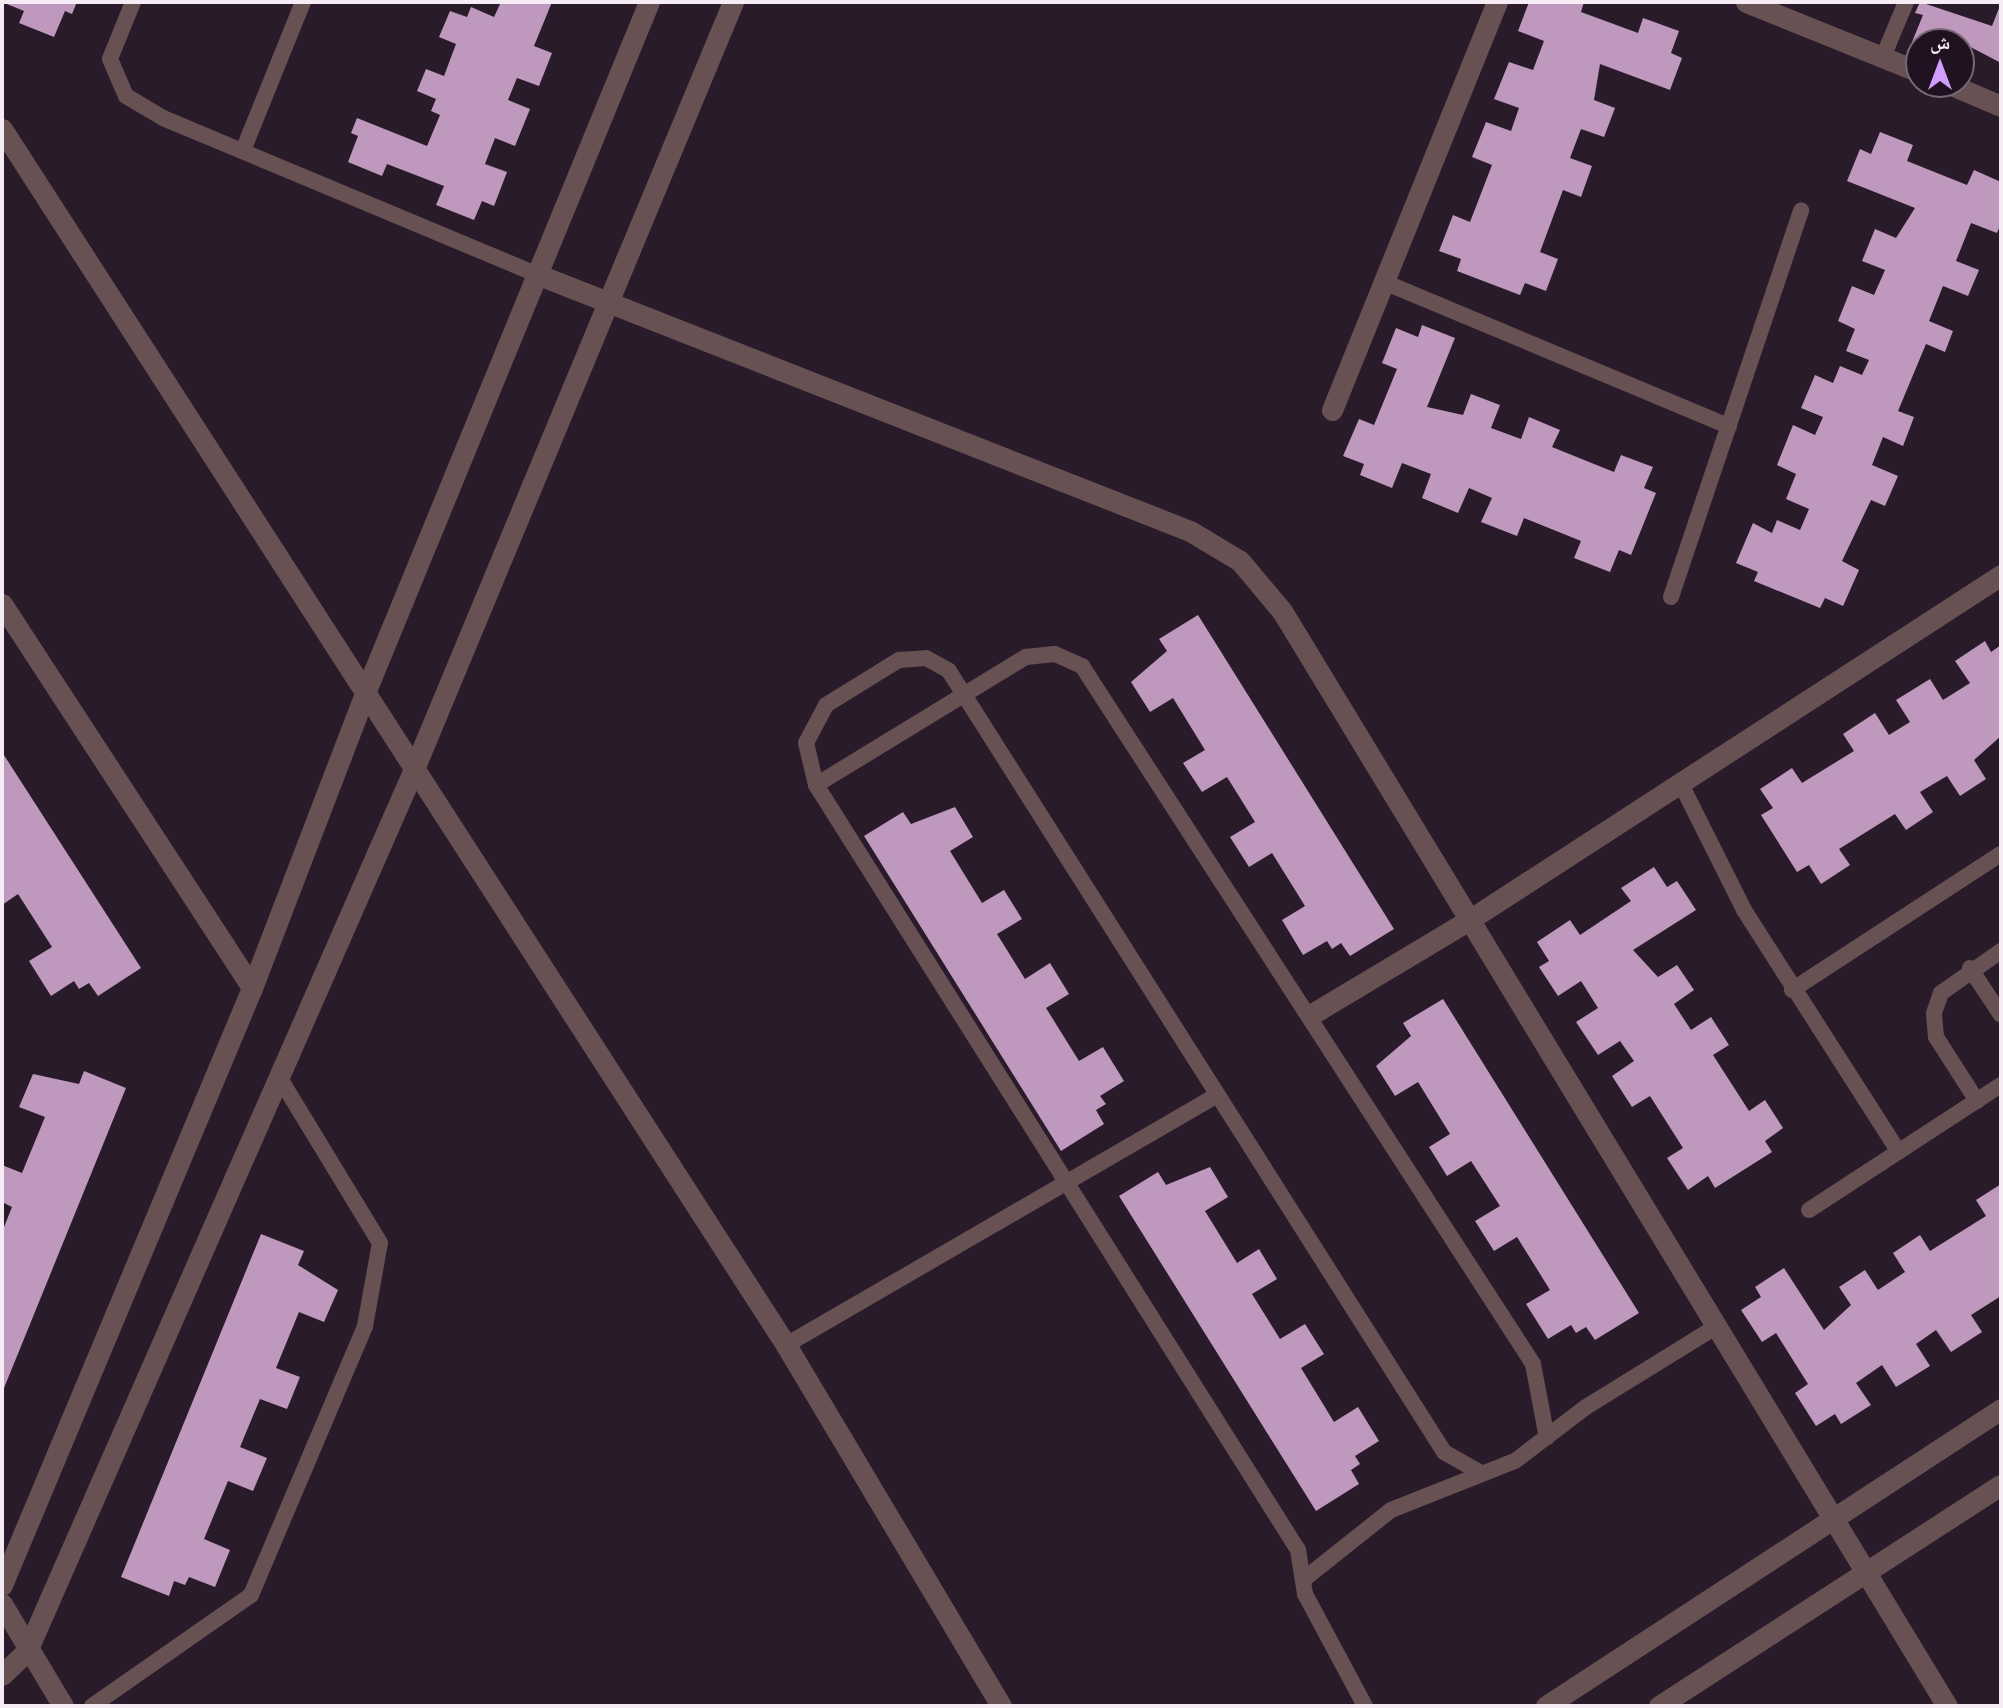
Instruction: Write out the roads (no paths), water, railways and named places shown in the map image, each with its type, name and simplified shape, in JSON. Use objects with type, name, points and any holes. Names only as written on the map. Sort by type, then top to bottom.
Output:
[{"type":"street","points":[[2,1585],[252,988],[365,693],[649,2]]},
{"type":"street","points":[[2,1675],[27,1651],[414,769],[611,305],[733,2]]},
{"type":"street","points":[[1332,410],[1497,2]]},
{"type":"street","points":[[1746,2],[1771,7],[1905,66]]},
{"type":"street","points":[[1975,95],[2001,106]]},
{"type":"street","points":[[2,129],[786,1345],[1001,1706]]},
{"type":"street","points":[[539,275],[1190,531],[1240,561],[1282,611],[1947,1706]]},
{"type":"street","points":[[1312,1014],[1469,920],[2001,575]]},
{"type":"street","points":[[2,604],[252,988]]},
{"type":"street","points":[[1546,1706],[2001,1409]]},
{"type":"street","points":[[1659,1706],[2001,1485]]},
{"type":"street","points":[[2,1604],[27,1651],[63,1706]]},
{"type":"lane","points":[[133,2],[110,59],[126,96],[163,118],[244,148],[539,275]]},
{"type":"lane","points":[[244,148],[303,2]]},
{"type":"lane","points":[[1883,57],[1906,2]]},
{"type":"lane","points":[[1671,597],[1801,210]]},
{"type":"lane","points":[[1384,282],[1729,426]]},
{"type":"lane","points":[[816,785],[966,693],[1040,653],[1082,666],[1312,1014],[1532,1364],[1547,1438]]},
{"type":"lane","points":[[1364,1706],[1303,1580],[1298,1550],[1064,1184],[816,785],[806,758],[809,729],[838,696],[912,657],[938,663],[966,693],[1216,1096],[1444,1452],[1481,1473]]},
{"type":"lane","points":[[1681,782],[1720,869],[1792,990],[1899,1152]]},
{"type":"lane","points":[[1792,990],[2001,854]]},
{"type":"lane","points":[[1977,1101],[1937,1037],[1934,1013],[1941,993],[1970,968],[2001,951]]},
{"type":"lane","points":[[1970,968],[2001,1015]]},
{"type":"lane","points":[[92,1706],[251,1595],[365,1326],[380,1243],[279,1077]]},
{"type":"lane","points":[[1809,1210],[2001,1085]]},
{"type":"lane","points":[[786,1345],[1216,1096]]},
{"type":"lane","points":[[1303,1580],[1391,1510],[1515,1461],[1717,1326]]}]
